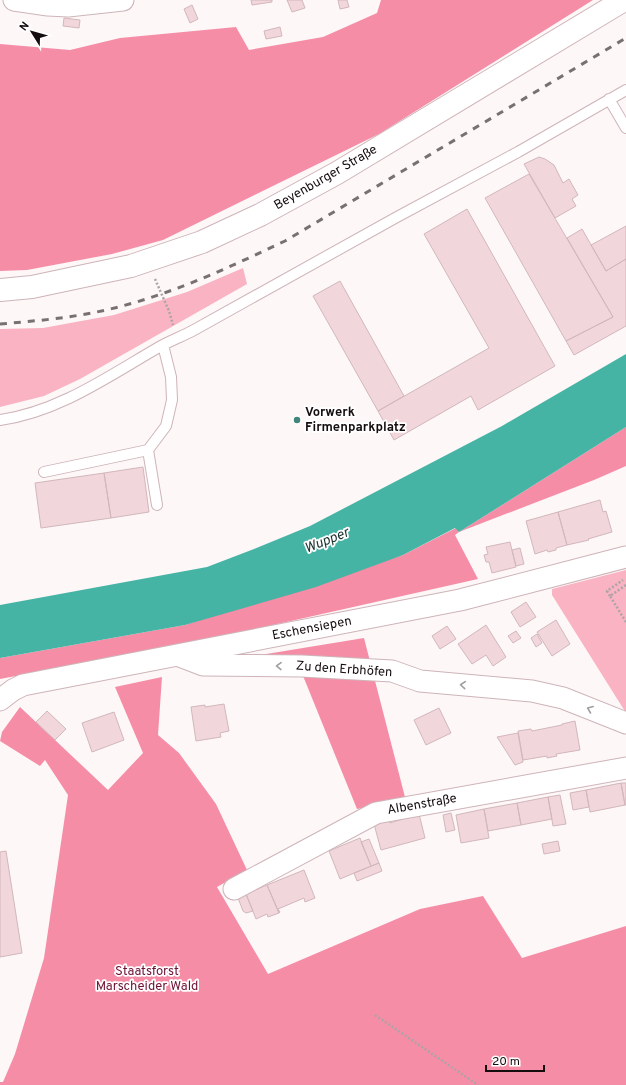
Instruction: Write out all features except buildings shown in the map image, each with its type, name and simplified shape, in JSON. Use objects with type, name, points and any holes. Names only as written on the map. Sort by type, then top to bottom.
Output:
[{"type":"main road","name":"Beyenburger Straße","points":[[0,290],[32,287],[131,266],[202,242],[260,215],[337,173],[624,0]]},
{"type":"street","points":[[14,0],[48,5],[68,6],[123,0]]},
{"type":"street","name":"Eschensiepen","points":[[0,700],[12,690],[23,684],[460,600],[626,557]]},
{"type":"street","name":"Zu den Erbhöfen","points":[[176,655],[203,665],[302,666],[392,671],[420,681],[532,691],[563,698],[626,723]]},
{"type":"street","name":"Albenstraße","points":[[234,889],[376,813],[626,768]]},
{"type":"lane","points":[[0,420],[18,418],[61,401],[118,371],[518,152],[626,90]]},
{"type":"lane","points":[[609,99],[626,128]]},
{"type":"lane","points":[[44,472],[148,450],[166,426],[172,400],[171,377],[163,345]]},
{"type":"lane","points":[[148,450],[157,505]]},
{"type":"path","points":[[153,275],[169,311],[178,339]]},
{"type":"path","points":[[626,578],[607,591],[626,622]]},
{"type":"path","points":[[610,596],[626,585]]},
{"type":"path","points":[[375,1015],[478,1085]]},
{"type":"shaded area","points":[[243,268],[247,284],[80,379],[44,396],[0,407],[0,329],[43,328],[114,315],[187,292]]},
{"type":"shaded area","points":[[626,570],[626,713],[552,595],[552,589]]},
{"type":"green space","points":[[381,0],[593,0],[379,134],[163,240],[112,254],[27,270],[0,271],[0,44],[70,50],[120,38],[236,27],[249,50],[323,37],[377,13]]},
{"type":"green space","points":[[626,427],[626,466],[594,480],[459,532]]},
{"type":"green space","points":[[456,528],[459,532],[455,535],[478,579],[197,642],[0,679],[0,658],[185,625],[403,555]]},
{"type":"green space","points":[[364,638],[406,801],[357,809],[297,661],[224,661]]},
{"type":"green space","name":"Staatsforst Marscheider Wald","points":[[162,677],[158,735],[179,753],[216,804],[247,870],[217,887],[268,974],[420,909],[483,896],[522,958],[626,926],[626,1085],[0,1085],[0,1082],[3,1082],[15,1054],[44,958],[68,795],[45,760],[40,766],[0,741],[2,732],[20,707],[108,790],[143,753],[115,687]]},
{"type":"water","name":"Wupper","points":[[626,354],[626,427],[459,532],[455,528],[403,555],[316,587],[185,625],[0,658],[0,605],[207,567],[254,549],[310,526],[502,426]]},
{"type":"railway","points":[[0,324],[80,315],[106,310],[175,289],[242,261],[285,241],[626,38]]},
{"type":"place","name":"Vorwerk Firmenparkplatz","points":[[297,420]]}]
